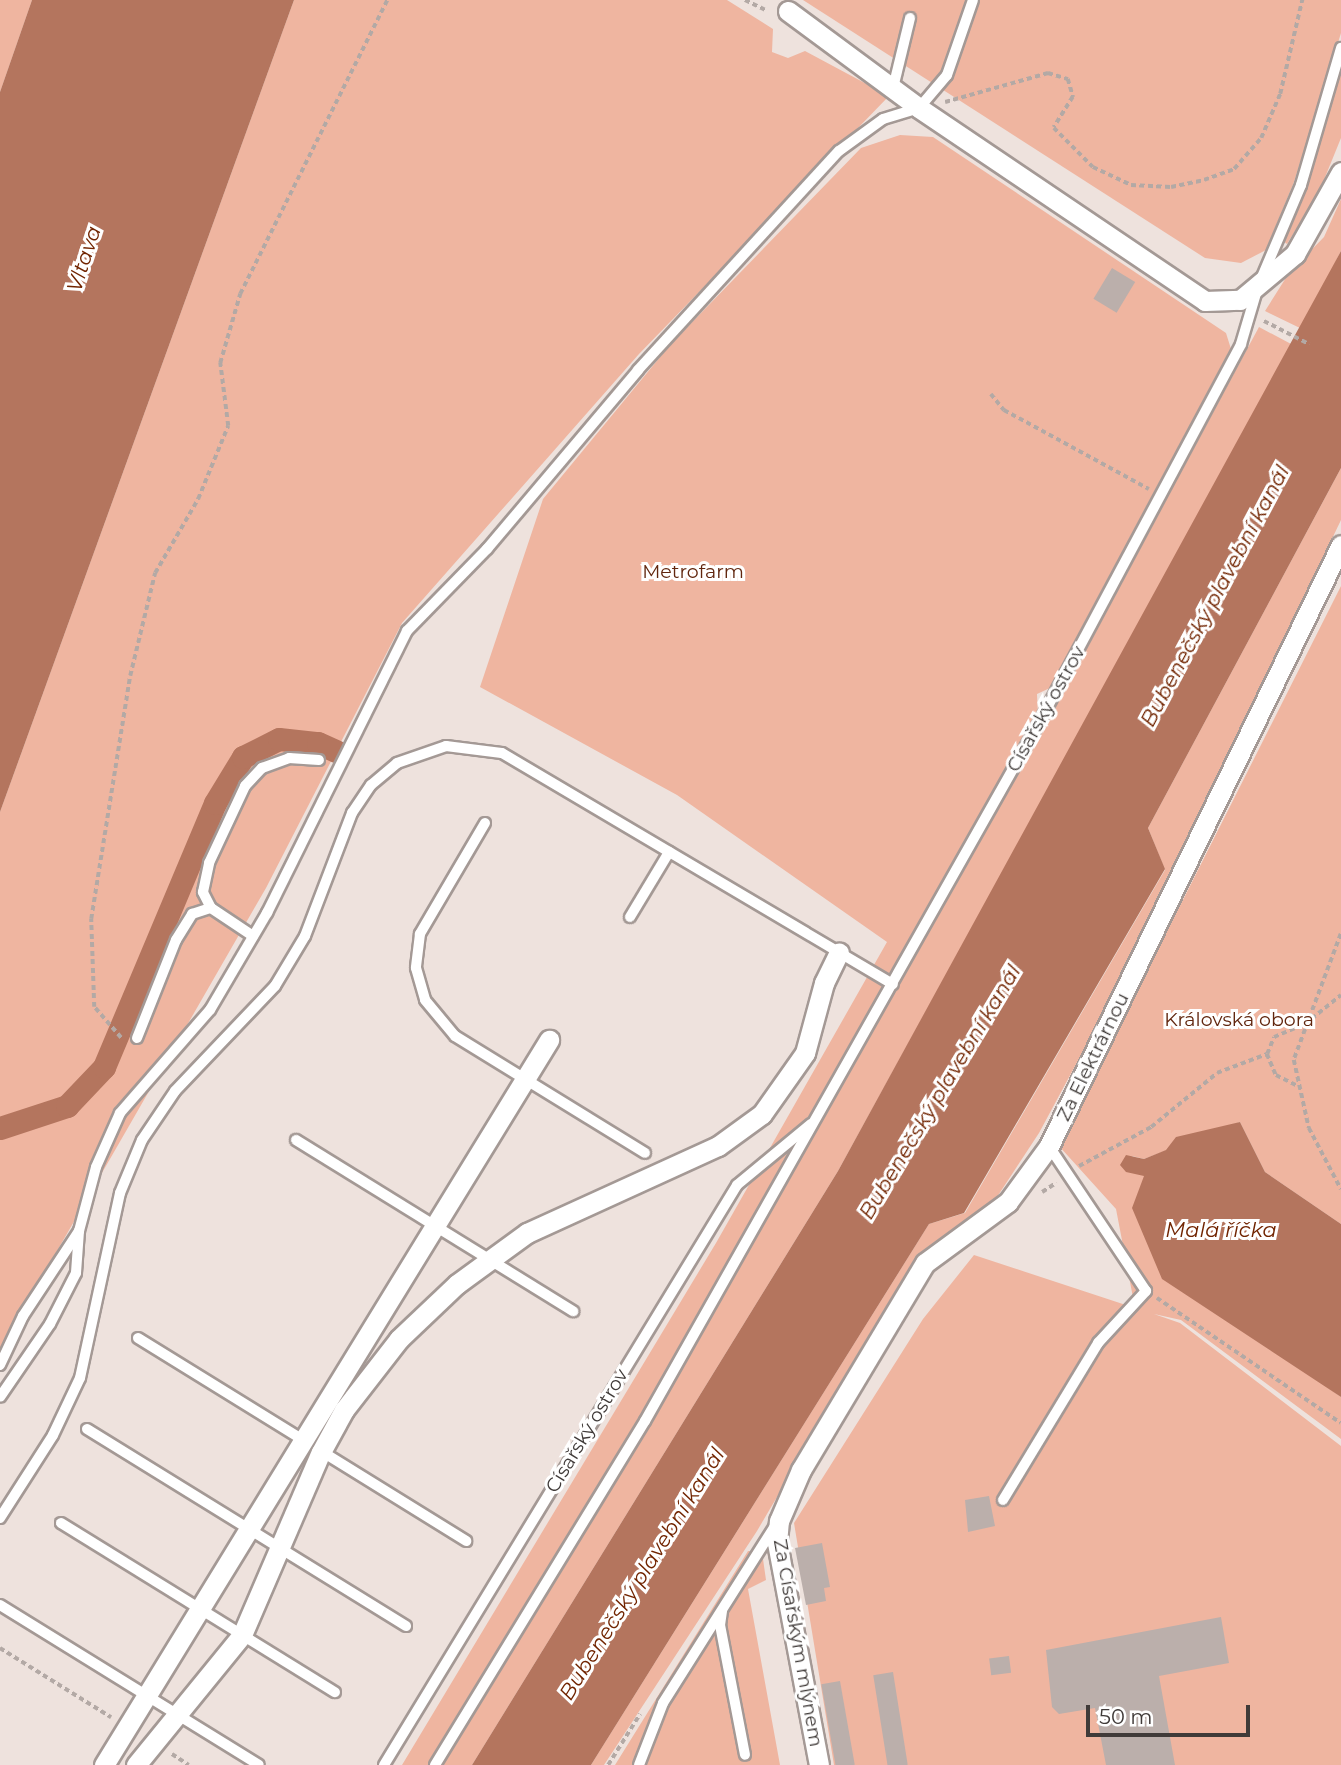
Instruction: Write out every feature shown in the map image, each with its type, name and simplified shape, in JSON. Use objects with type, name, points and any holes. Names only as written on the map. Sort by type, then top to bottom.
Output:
[{"type":"street","name":"Císařský ostrov","points":[[785,6],[919,108],[1199,299],[1223,304],[1257,290],[1312,230],[1341,172]]},
{"type":"street","name":"Za Elektrárnou","points":[[779,1521],[801,1470],[925,1263],[1007,1202],[1049,1146],[1341,545]]},
{"type":"street","points":[[104,1765],[250,1530],[399,1339],[488,1259],[570,1209],[718,1146],[762,1114],[805,1053],[824,983],[839,952]]},
{"type":"street","points":[[136,1765],[242,1634],[281,1549],[313,1446],[434,1225],[549,1040]]},
{"type":"street","name":"Za Císařským mlýnem","points":[[779,1521],[777,1543],[819,1765]]},
{"type":"lane","points":[[0,1397],[50,1324],[76,1273],[79,1231],[96,1167],[120,1113],[210,1010],[253,936],[407,631],[487,549],[638,370],[839,151],[883,119],[919,108],[947,75],[973,0]]},
{"type":"lane","points":[[893,89],[910,18]]},
{"type":"lane","points":[[1257,290],[1301,184],[1341,48]]},
{"type":"lane","name":"Císařský ostrov","points":[[435,1765],[645,1421],[893,985],[1163,497],[1241,344],[1257,290]]},
{"type":"lane","points":[[0,1518],[53,1435],[80,1378],[120,1193],[142,1140],[175,1091],[259,1007],[291,961],[352,813],[371,785],[397,764],[427,750],[484,748],[519,761],[893,985]]},
{"type":"lane","points":[[253,936],[211,908],[203,892],[209,863],[245,786],[262,768],[289,758],[319,760]]},
{"type":"lane","points":[[485,823],[427,919],[416,968],[425,1000],[443,1026],[645,1153]]},
{"type":"lane","points":[[629,916],[669,852]]},
{"type":"lane","points":[[136,1038],[176,940],[192,914],[211,908]]},
{"type":"lane","name":"Císařský ostrov","points":[[384,1765],[737,1185],[817,1119]]},
{"type":"lane","points":[[296,1140],[573,1311]]},
{"type":"lane","points":[[1003,1500],[1098,1343],[1146,1291],[1072,1173],[1049,1146]]},
{"type":"lane","points":[[0,1365],[23,1316],[79,1231]]},
{"type":"lane","points":[[138,1338],[466,1541]]},
{"type":"lane","points":[[88,1429],[406,1626]]},
{"type":"lane","points":[[639,1765],[663,1703],[723,1603],[779,1521]]},
{"type":"lane","points":[[61,1523],[335,1692]]},
{"type":"lane","points":[[723,1603],[720,1625],[745,1755]]},
{"type":"lane","points":[[0,1605],[259,1765]]},
{"type":"path","points":[[105,1021],[94,1006],[89,984],[91,919],[130,676],[155,573],[198,499],[228,426],[220,363],[240,294],[387,0]]},
{"type":"path","points":[[745,0],[759,7]]},
{"type":"path","points":[[919,108],[1048,73],[1068,79],[1073,97],[1054,128],[1093,167],[1131,185],[1171,187],[1204,180],[1234,169],[1261,138],[1280,93],[1302,0]]},
{"type":"path","points":[[1282,330],[1309,344]]},
{"type":"path","points":[[991,394],[1004,410],[1163,497]]},
{"type":"path","points":[[1341,934],[1305,1024],[1294,1060],[1309,1128],[1341,1189]]},
{"type":"path","points":[[1007,1202],[1031,1199],[1151,1126],[1217,1073],[1267,1054],[1275,1037],[1305,1024],[1341,995]]},
{"type":"path","points":[[1267,1054],[1276,1075],[1298,1086]]},
{"type":"path","points":[[1146,1291],[1341,1423]]},
{"type":"path","points":[[0,1648],[127,1727]]},
{"type":"path","points":[[154,1744],[189,1765]]},
{"type":"green space","points":[[0,0],[32,0],[0,92]]},
{"type":"green space","points":[[294,0],[727,0],[773,29],[772,52],[788,58],[805,51],[889,96],[639,354],[402,623],[266,888],[0,1350],[0,812]]},
{"type":"green space","points":[[803,0],[1341,0],[1341,33],[1294,182],[1266,250],[1241,263],[1205,258]]},
{"type":"green space","points":[[1341,62],[1341,138],[1319,192],[1287,244],[1282,240]]},
{"type":"green space","name":"Metrofarm","points":[[900,135],[933,137],[1226,333],[1231,349],[1050,688],[1037,694],[1038,716],[1167,497],[1259,327],[1293,345],[838,1171],[472,1765],[402,1765],[716,1243],[887,942],[677,795],[480,687],[543,499],[670,345],[861,148]]},
{"type":"green space","points":[[1341,199],[1341,251],[1302,329],[1265,311],[1289,273],[1324,237]]},
{"type":"green space","points":[[1341,468],[1341,520],[1117,988],[1039,1133],[995,1200],[901,1286],[757,1531],[604,1765],[591,1765],[929,1224],[965,1213],[1165,870],[1148,828]]},
{"type":"green space","name":"Královská obora","points":[[1341,586],[1341,1224],[1265,1172],[1240,1122],[1144,1159],[1132,1156],[1316,1379],[1341,1397],[1341,1439],[1181,1320],[1154,1314],[1180,1323],[1341,1446],[1341,1765],[834,1765],[794,1523],[923,1319],[974,1255],[1135,1308],[1116,1209],[1059,1146]]},
{"type":"green space","points":[[748,1551],[762,1552],[766,1580],[748,1589],[780,1765],[615,1765]]},
{"type":"water","name":"Vltava","points":[[32,0],[294,0],[0,812],[0,92]]},
{"type":"water","name":"Bubenečský plavební kanál","points":[[1341,251],[1341,468],[1148,828],[1165,869],[964,1213],[929,1224],[591,1765],[472,1765],[838,1171]]},
{"type":"water","name":"Malá říčka","points":[[1240,1122],[1265,1172],[1341,1224],[1341,1397],[1162,1279],[1132,1208],[1144,1176],[1126,1172],[1120,1165],[1126,1155],[1144,1159],[1166,1150],[1176,1137]]},
{"type":"building","points":[[1112,268],[1135,282],[1117,313],[1093,299]]},
{"type":"building","points":[[989,1496],[995,1526],[968,1532],[965,1500]]},
{"type":"building","points":[[822,1543],[830,1587],[824,1588],[826,1601],[806,1605],[795,1548]]},
{"type":"building","points":[[1221,1617],[1229,1663],[1159,1676],[1175,1765],[1106,1765],[1095,1708],[1059,1714],[1052,1707],[1046,1650]]},
{"type":"building","points":[[1009,1656],[1011,1673],[991,1675],[989,1658]]},
{"type":"building","points":[[893,1672],[908,1765],[887,1765],[873,1675]]},
{"type":"building","points":[[840,1681],[855,1765],[836,1765],[821,1684]]},
{"type":"waterway","points":[[0,1128],[67,1106],[104,1067],[215,803],[243,757],[279,739],[318,743],[336,751]]}]
